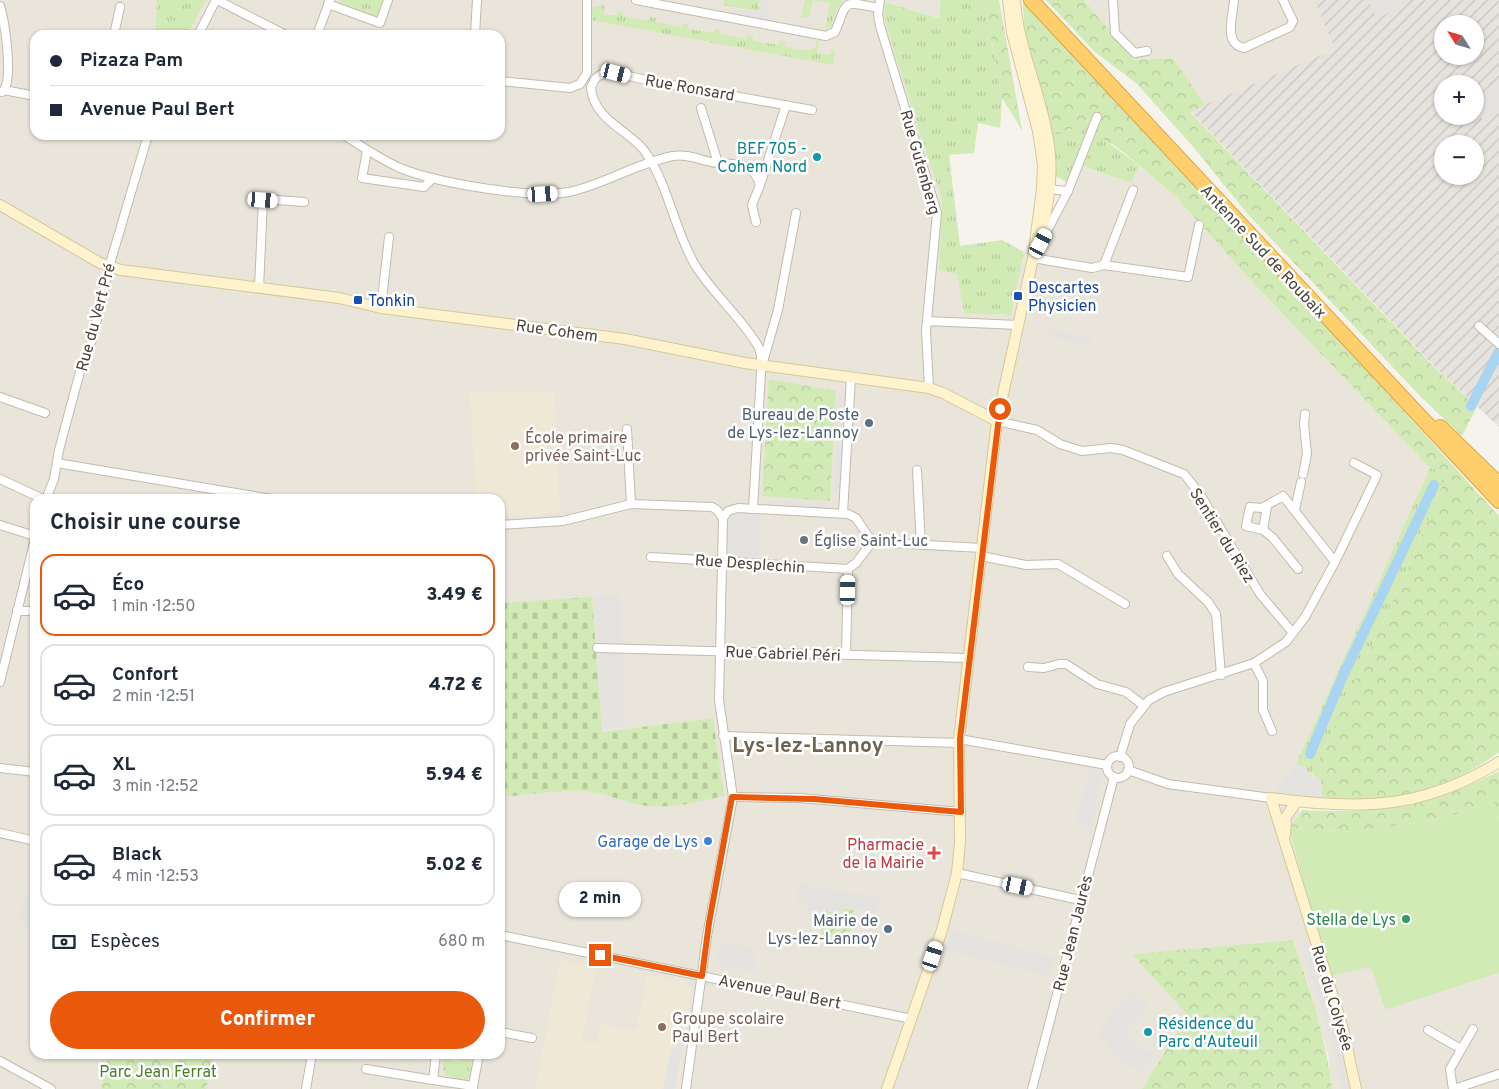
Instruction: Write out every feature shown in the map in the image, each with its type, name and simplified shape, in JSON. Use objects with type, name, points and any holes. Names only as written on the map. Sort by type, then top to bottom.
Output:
[{"type":"highway","name":"Antenne Sud de Roubaix","points":[[1031,0],[1499,501]]},
{"type":"highway","name":"Antenne Sud de Roubaix","points":[[1039,0],[1421,410],[1499,484]]},
{"type":"street","points":[[201,30],[217,0],[276,30]]},
{"type":"street","points":[[319,30],[329,2],[380,23],[388,0]]},
{"type":"street","points":[[475,30],[477,0]]},
{"type":"street","points":[[505,82],[570,88],[580,84],[586,76],[587,0]]},
{"type":"street","points":[[636,0],[826,36],[835,32],[841,10],[850,2],[855,0],[879,4]]},
{"type":"street","points":[[1008,0],[1012,33],[1040,137],[1046,189]]},
{"type":"street","points":[[887,1089],[950,904],[957,873],[961,812],[960,741],[968,658],[997,421],[1033,258],[1043,227],[1047,133],[1020,35],[1015,0]]},
{"type":"street","points":[[1113,0],[1115,34],[1135,53],[1147,51]]},
{"type":"street","points":[[1234,0],[1231,36],[1237,46],[1244,48],[1290,27],[1293,21],[1283,0]]},
{"type":"street","name":"Rue Gutenberg","points":[[879,4],[880,26],[937,213],[927,321],[929,388]]},
{"type":"street","points":[[0,6],[4,23],[8,81],[2,92],[30,95]]},
{"type":"street","points":[[115,30],[120,7]]},
{"type":"street","name":"Rue Ronsard","points":[[652,162],[642,147],[618,129],[600,107],[592,92],[595,79],[605,73],[616,73],[812,110]]},
{"type":"street","points":[[756,222],[752,205],[786,105]]},
{"type":"street","name":"Rue Ronsard","points":[[701,108],[718,163]]},
{"type":"street","points":[[1033,258],[1068,191],[1097,117]]},
{"type":"street","name":"Rue du Vert Pré","points":[[47,494],[57,463],[81,368],[92,340],[109,267],[147,140]]},
{"type":"street","points":[[351,140],[367,151],[398,167],[433,178],[532,194],[555,193],[599,183],[652,162],[680,156],[718,163],[746,165],[755,173],[760,185]]},
{"type":"street","points":[[367,151],[362,178],[424,187],[433,178]]},
{"type":"street","points":[[652,162],[692,259],[758,346],[762,366]]},
{"type":"street","points":[[1046,189],[1068,191]]},
{"type":"street","points":[[1104,265],[1133,190]]},
{"type":"street","points":[[258,288],[263,200],[304,202]]},
{"type":"street","name":"Rue Cohem","points":[[0,205],[109,267],[136,273],[160,274],[341,299],[354,304],[381,308],[625,339],[762,366],[929,388],[943,393],[997,421]]},
{"type":"street","points":[[753,509],[762,366],[778,310],[796,213]]},
{"type":"street","points":[[1033,258],[1092,268],[1104,265],[1188,277],[1199,224]]},
{"type":"street","points":[[381,308],[389,237]]},
{"type":"street","points":[[927,321],[1018,325]]},
{"type":"street","points":[[1479,326],[1496,342]]},
{"type":"street","points":[[842,513],[851,377]]},
{"type":"street","points":[[0,397],[45,413]]},
{"type":"street","points":[[1295,510],[1307,454],[1305,414]]},
{"type":"street","name":"Sentier du Riez","points":[[997,421],[1037,430],[1060,444],[1082,451],[1111,448],[1122,450],[1184,474],[1200,494],[1260,594],[1293,634]]},
{"type":"street","points":[[627,428],[631,504]]},
{"type":"street","points":[[57,463],[243,494]]},
{"type":"street","points":[[1120,757],[1128,728],[1143,705],[1164,692],[1254,663],[1278,648],[1293,634],[1335,562],[1378,475],[1354,464]]},
{"type":"street","points":[[917,470],[921,545]]},
{"type":"street","points":[[0,479],[34,494]]},
{"type":"street","points":[[1298,569],[1273,538],[1263,530],[1246,526],[1250,507],[1262,508],[1283,496],[1335,562]]},
{"type":"street","points":[[505,525],[563,521],[631,504],[712,508],[717,510],[723,518]]},
{"type":"street","points":[[1263,530],[1267,506]]},
{"type":"street","points":[[686,1089],[709,923],[732,797],[719,700],[723,518],[732,508],[842,513],[856,518],[872,542]]},
{"type":"street","points":[[0,525],[30,536]]},
{"type":"street","points":[[872,542],[982,552],[1035,566],[1058,564],[1124,604]]},
{"type":"street","points":[[846,655],[848,569],[856,563],[872,542]]},
{"type":"street","points":[[1167,556],[1178,574],[1208,602],[1216,614],[1221,675]]},
{"type":"street","points":[[0,682],[30,557]]},
{"type":"street","name":"Rue Desplechin","points":[[651,557],[848,569]]},
{"type":"street","points":[[16,611],[30,611]]},
{"type":"street","name":"Rue Gabriel Péri","points":[[597,648],[968,658]]},
{"type":"street","points":[[1254,663],[1263,681],[1263,710],[1272,731]]},
{"type":"street","points":[[1028,667],[1044,668],[1066,664],[1097,684],[1126,692],[1143,705]]},
{"type":"street","points":[[723,736],[960,741],[1107,765]]},
{"type":"street","points":[[1120,757],[1126,761],[1128,770],[1122,777],[1114,777],[1108,772],[1107,765],[1112,759],[1120,757]]},
{"type":"street","points":[[1128,770],[1168,784],[1296,802],[1340,806],[1392,803],[1443,790],[1497,763]]},
{"type":"street","points":[[0,768],[30,771]]},
{"type":"street","name":"Rue Jean Jaurès","points":[[1032,1089],[1080,900],[1114,777]]},
{"type":"street","points":[[732,797],[808,798],[961,812]]},
{"type":"street","name":"Rue du Colysée","points":[[1271,798],[1343,1028],[1356,1089]]},
{"type":"street","name":"Rue du Colysée","points":[[1288,850],[1284,826],[1289,810],[1296,802]]},
{"type":"street","points":[[0,833],[30,840]]},
{"type":"street","points":[[957,873],[1080,900]]},
{"type":"street","name":"Avenue Paul Bert","points":[[505,936],[912,1019]]},
{"type":"street","points":[[1474,1029],[1449,1073],[1453,1089],[1499,1074]]},
{"type":"street","points":[[1428,1030],[1461,1049]]},
{"type":"street","points":[[505,1033],[532,1038]]},
{"type":"street","points":[[306,1089],[311,1059]]},
{"type":"street","points":[[433,1080],[435,1059]]},
{"type":"street","points":[[366,1068],[473,1088],[478,1059]]},
{"type":"street","points":[[0,1061],[51,1089]]},
{"type":"shaded area","points":[[0,0],[941,0],[940,18],[886,2],[884,18],[942,199],[939,270],[957,274],[964,313],[1011,315],[1024,252],[1041,250],[1083,166],[1131,183],[1139,166],[1174,195],[1257,287],[1430,468],[1296,764],[1274,790],[1299,797],[1299,813],[1289,828],[1318,937],[1371,967],[1385,1010],[1499,973],[1499,1089],[1332,1089],[1328,1054],[1307,980],[1293,940],[1132,954],[1187,1015],[1142,1089],[0,1089]]},
{"type":"shaded area","points":[[759,0],[769,0],[766,14],[773,16],[771,22],[732,15],[733,8],[759,13]]},
{"type":"shaded area","points":[[1084,0],[1314,0],[1335,49],[1205,105],[1173,58],[1134,60]]},
{"type":"shaded area","points":[[1314,0],[1499,0],[1499,427],[1434,366],[1190,111],[1335,49]]},
{"type":"shaded area","points":[[1368,0],[1402,0],[1404,4],[1377,19]]},
{"type":"shaded area","points":[[1499,80],[1499,108],[1485,122],[1484,121],[1484,95]]},
{"type":"shaded area","points":[[1054,329],[1094,339],[1091,347],[1049,336],[1049,331]]},
{"type":"shaded area","name":"École primaire privée Saint-Luc","points":[[554,391],[560,513],[505,517],[505,494],[476,494],[470,393]]},
{"type":"shaded area","points":[[838,396],[845,401],[840,497],[834,492]]},
{"type":"shaded area","points":[[767,500],[830,503],[829,511],[766,508]]},
{"type":"shaded area","points":[[729,513],[760,515],[758,558],[728,556]]},
{"type":"shaded area","points":[[620,595],[626,726],[602,729],[595,596]]},
{"type":"shaded area","points":[[1296,764],[1307,768],[1306,771],[1321,780],[1322,800],[1276,794],[1274,790]]},
{"type":"shaded area","points":[[1090,768],[1100,771],[1102,778],[1091,828],[1075,823]]},
{"type":"shaded area","points":[[799,882],[811,883],[812,887],[880,896],[877,913],[844,907],[842,913],[824,910],[823,914],[806,911],[807,903],[796,901]]},
{"type":"shaded area","points":[[30,886],[30,929],[23,927],[25,920],[18,918]]},
{"type":"shaded area","points":[[950,930],[1055,957],[1050,977],[945,950]]},
{"type":"shaded area","points":[[1307,940],[1342,1049],[1348,1089],[1341,1089],[1333,1045],[1300,941]]},
{"type":"shaded area","points":[[720,942],[756,949],[755,973],[720,965],[721,959],[716,958]]},
{"type":"shaded area","name":"Groupe scolaire Paul Bert","points":[[560,960],[596,967],[582,1040],[597,1043],[601,1024],[636,1030],[647,975],[684,981],[691,990],[679,1089],[535,1089]]},
{"type":"shaded area","points":[[1130,991],[1148,1005],[1125,1034],[1155,1057],[1141,1074],[1107,1048],[1110,1044],[1097,1034]]},
{"type":"shaded area","points":[[684,1041],[675,1089],[663,1089],[671,1050]]},
{"type":"green space","points":[[157,0],[206,0],[190,30],[155,30]]},
{"type":"green space","points":[[340,0],[385,0],[379,15],[374,18],[338,5]]},
{"type":"green space","points":[[724,0],[759,0],[758,6],[761,7],[760,11],[723,5]]},
{"type":"green space","points":[[805,0],[813,0],[809,18],[801,17]]},
{"type":"green space","points":[[813,0],[843,0],[837,8],[831,27],[825,30],[830,3]]},
{"type":"green space","points":[[941,0],[984,0],[1002,98],[1000,128],[978,123],[974,153],[949,155],[960,246],[1002,240],[1024,252],[1011,315],[964,313],[957,274],[939,270],[942,199],[884,18],[885,2],[939,18]]},
{"type":"green space","points":[[984,0],[999,0],[1022,130],[1002,98]]},
{"type":"green space","points":[[1046,0],[1084,0],[1134,60],[1173,58],[1205,105],[1190,112],[1433,366],[1477,407],[1462,436],[1420,396],[1245,211],[1196,150],[1137,84],[1094,51]]},
{"type":"green space","points":[[1023,2],[1337,338],[1499,516],[1499,752],[1479,766],[1437,786],[1393,797],[1322,800],[1321,780],[1312,774],[1410,564],[1448,472],[1430,468],[1257,287],[1174,195],[1117,147],[1096,135],[1086,120],[1073,129],[1051,133],[1029,52]]},
{"type":"green space","points":[[604,5],[604,15],[617,15],[617,11],[624,12],[623,16],[649,21],[650,17],[656,18],[656,22],[681,27],[682,23],[688,24],[688,29],[714,33],[715,29],[721,30],[720,34],[746,39],[747,35],[753,37],[753,41],[778,45],[780,41],[786,42],[785,47],[811,51],[812,48],[815,48],[817,40],[819,40],[817,53],[830,55],[831,51],[835,52],[833,65],[591,20],[593,7]]},
{"type":"green space","points":[[1085,120],[1104,139],[1139,166],[1131,183],[1083,166],[1073,185],[1055,176],[1051,133],[1073,129]]},
{"type":"green space","points":[[769,379],[836,391],[830,501],[762,496]]},
{"type":"green space","points":[[1430,468],[1448,472],[1410,564],[1312,774],[1306,771],[1307,768],[1296,764]]},
{"type":"green space","points":[[592,597],[602,732],[713,718],[724,796],[686,804],[657,807],[632,803],[601,793],[584,791],[505,797],[505,603]]},
{"type":"green space","points":[[1499,771],[1499,818],[1492,798],[1459,814],[1357,832],[1289,828],[1302,810],[1356,811],[1404,806],[1450,793]]},
{"type":"green space","name":"Stella de Lys","points":[[1493,797],[1499,818],[1499,973],[1385,1010],[1371,967],[1332,975],[1318,937],[1289,828],[1357,832],[1459,814]]},
{"type":"green space","points":[[844,908],[854,910],[849,940],[820,935],[825,911],[842,914]]},
{"type":"green space","points":[[1293,940],[1322,1032],[1332,1089],[1142,1089],[1187,1015],[1132,954]]},
{"type":"green space","name":"Parc Jean Ferrat","points":[[107,1059],[213,1059],[206,1089],[101,1089]]},
{"type":"green space","points":[[443,1059],[451,1059],[451,1061],[459,1062],[459,1059],[472,1059],[470,1076],[467,1080],[460,1080],[446,1075]]},
{"type":"waterway","points":[[1471,406],[1499,351]]},
{"type":"waterway","points":[[1310,754],[1341,680],[1434,485]]},
{"type":"place","name":"BEF 705 - Cohem Nord","points":[[817,157]]},
{"type":"place","name":"Descartes Physicien","points":[[1018,296]]},
{"type":"place","name":"Tonkin","points":[[358,300]]},
{"type":"place","name":"Bureau de Poste de Lys-lez-Lannoy","points":[[869,423]]},
{"type":"place","name":"École primaire privée Saint-Luc","points":[[515,446]]},
{"type":"place","name":"Église Saint-Luc","points":[[804,540]]},
{"type":"place","name":"Garage de Lys","points":[[708,841]]},
{"type":"place","name":"Pharmacie de la Mairie","points":[[934,853]]},
{"type":"place","name":"Stella de Lys","points":[[1406,919]]},
{"type":"place","name":"Mairie de Lys-lez-Lannoy","points":[[888,929]]},
{"type":"place","name":"Groupe scolaire Paul Bert","points":[[662,1027]]},
{"type":"place","name":"Résidence du Parc d'Auteuil","points":[[1148,1032]]},
{"type":"district","name":"Lys-lez-Lannoy","points":[[808,745]]},
{"type":"route","points":[[600,955],[702,976],[709,923],[732,797],[773,796],[961,812],[960,739],[968,658],[1000,409]]}]
